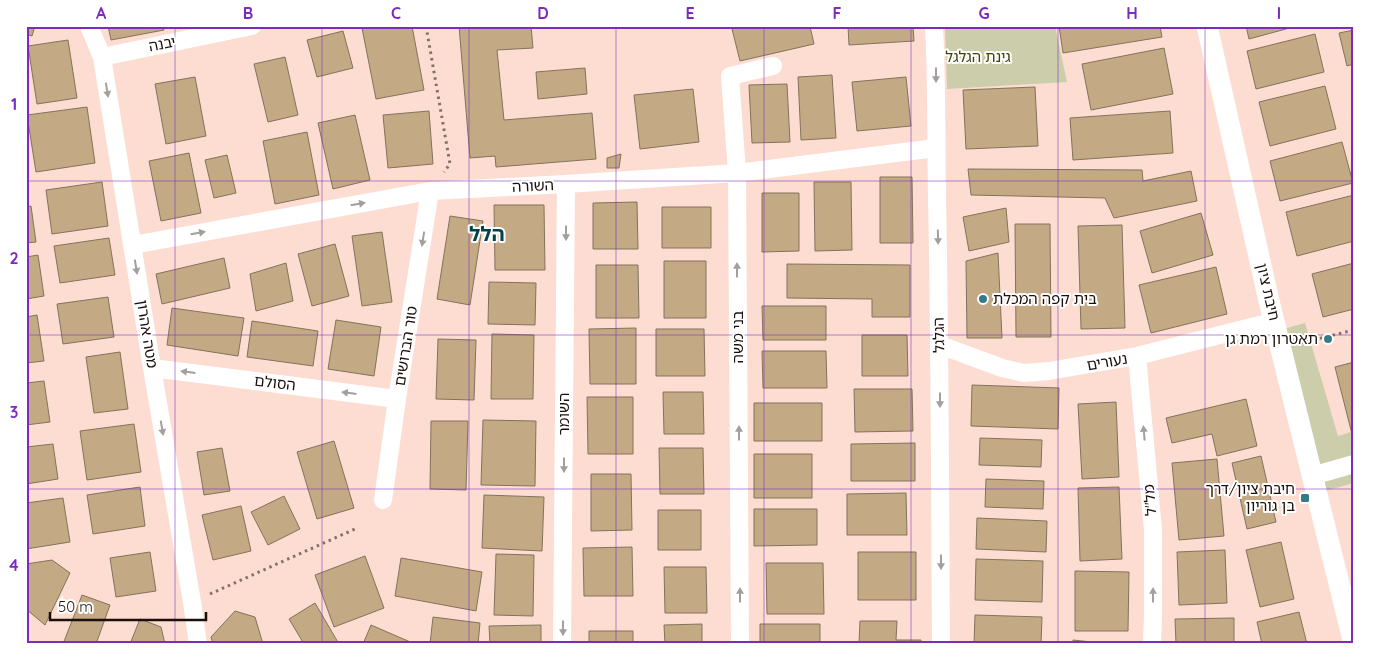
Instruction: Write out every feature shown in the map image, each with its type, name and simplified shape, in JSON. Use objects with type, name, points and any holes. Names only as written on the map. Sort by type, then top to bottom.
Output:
[{"type":"street","name":"מטה אהרון","points":[[89,26],[102,57],[198,644]]},
{"type":"street","name":"יבנה","points":[[102,57],[252,26]]},
{"type":"street","name":"הגלגל","points":[[934,26],[940,345],[941,644]]},
{"type":"street","name":"חיבת ציון","points":[[1207,26],[1281,347],[1354,644]]},
{"type":"street","name":"בני משה","points":[[740,644],[737,173],[730,76],[773,66]]},
{"type":"street","name":"השורה","points":[[133,245],[430,191],[737,173],[936,148]]},
{"type":"street","name":"השומר","points":[[562,644],[566,184]]},
{"type":"street","name":"טור הברושים","points":[[383,500],[430,191]]},
{"type":"street","name":"נעורים","points":[[940,345],[1002,368],[1024,373],[1049,371],[1137,356],[1275,321]]},
{"type":"street","name":"מל\"ל","points":[[1137,356],[1153,530],[1152,644]]},
{"type":"street","name":"הסולם","points":[[152,368],[397,399]]},
{"type":"street","points":[[1312,476],[1354,464]]},
{"type":"path","points":[[426,26],[450,164],[430,191]]},
{"type":"path","points":[[1281,347],[1354,330]]},
{"type":"path","points":[[192,602],[355,529]]},
{"type":"green space","name":"גינת הגלגל","points":[[945,26],[1055,26],[1067,82],[947,89]]},
{"type":"green space","points":[[1305,323],[1338,436],[1354,431],[1354,483],[1325,491],[1280,330]]},
{"type":"building","points":[[26,26],[35,26],[32,36],[26,34]]},
{"type":"building","points":[[108,26],[163,26],[164,30],[111,40]]},
{"type":"building","points":[[368,26],[412,26],[424,90],[376,99],[362,28]]},
{"type":"building","points":[[459,26],[531,26],[533,48],[497,50],[504,120],[592,113],[596,159],[496,167],[495,156],[470,158]]},
{"type":"building","points":[[743,26],[810,26],[814,44],[740,61],[732,29]]},
{"type":"building","points":[[848,26],[913,26],[914,41],[849,45]]},
{"type":"building","points":[[1059,26],[1160,26],[1162,37],[1063,53]]},
{"type":"building","points":[[1246,26],[1297,26],[1249,39]]},
{"type":"building","points":[[1354,30],[1354,64],[1347,66],[1339,33]]},
{"type":"building","points":[[343,31],[353,68],[317,77],[307,40]]},
{"type":"building","points":[[1315,34],[1324,72],[1256,89],[1247,51]]},
{"type":"building","points":[[68,40],[77,98],[37,104],[28,46]]},
{"type":"building","points":[[1164,48],[1173,94],[1091,110],[1082,64]]},
{"type":"building","points":[[285,57],[298,115],[268,122],[254,64]]},
{"type":"building","points":[[585,68],[587,94],[538,99],[536,72]]},
{"type":"building","points":[[832,75],[836,138],[801,140],[798,77]]},
{"type":"building","points":[[195,77],[206,136],[166,144],[155,84]]},
{"type":"building","points":[[906,77],[911,126],[857,131],[852,82]]},
{"type":"building","points":[[787,84],[790,142],[752,143],[749,85]]},
{"type":"building","points":[[1325,86],[1336,129],[1270,146],[1259,102]]},
{"type":"building","points":[[1035,87],[1038,146],[966,149],[963,90]]},
{"type":"building","points":[[693,89],[699,142],[640,149],[634,95]]},
{"type":"building","points":[[87,107],[95,163],[36,172],[27,115]]},
{"type":"building","points":[[429,111],[433,164],[388,168],[383,115]]},
{"type":"building","points":[[1170,111],[1173,153],[1073,160],[1070,118]]},
{"type":"building","points":[[355,115],[370,180],[333,189],[318,123]]},
{"type":"building","points":[[307,132],[319,195],[275,204],[263,141]]},
{"type":"building","points":[[1342,142],[1353,183],[1280,201],[1270,161]]},
{"type":"building","points":[[189,153],[201,213],[161,221],[149,161]]},
{"type":"building","points":[[621,154],[619,168],[607,168],[607,158]]},
{"type":"building","points":[[227,155],[236,193],[214,198],[205,160]]},
{"type":"building","points":[[968,169],[1142,170],[1143,181],[1191,171],[1197,201],[1114,218],[1105,198],[971,195]]},
{"type":"building","points":[[880,177],[912,177],[913,243],[880,243]]},
{"type":"building","points":[[102,182],[108,226],[52,234],[46,190]]},
{"type":"building","points":[[814,182],[851,182],[852,250],[815,251]]},
{"type":"building","points":[[762,193],[799,193],[799,251],[762,252]]},
{"type":"building","points":[[1354,195],[1354,241],[1297,256],[1286,212]]},
{"type":"building","points":[[637,202],[638,249],[593,249],[593,203]]},
{"type":"building","points":[[494,205],[544,205],[545,270],[495,270]]},
{"type":"building","points":[[31,206],[36,242],[26,243],[26,207]]},
{"type":"building","points":[[662,207],[711,207],[711,248],[662,248]]},
{"type":"building","points":[[1006,208],[1009,242],[969,251],[963,217]]},
{"type":"building","points":[[1201,213],[1213,255],[1152,273],[1140,231]]},
{"type":"building","points":[[450,216],[483,221],[470,305],[437,299]]},
{"type":"building","points":[[1015,224],[1050,224],[1051,337],[1016,337]]},
{"type":"building","points":[[1122,225],[1125,328],[1081,329],[1078,226]]},
{"type":"building","points":[[382,232],[392,302],[362,306],[352,236]]},
{"type":"building","points":[[109,238],[115,275],[60,283],[54,246]]},
{"type":"building","points":[[335,244],[349,296],[312,306],[298,254]]},
{"type":"building","name":"בית קפה המכלת","points":[[998,253],[1002,338],[967,338],[966,261]]},
{"type":"building","points":[[38,255],[44,296],[26,299],[26,257]]},
{"type":"building","points":[[224,258],[230,288],[162,304],[156,274]]},
{"type":"building","points":[[664,261],[706,261],[706,318],[664,318]]},
{"type":"building","points":[[286,263],[293,301],[256,311],[250,274]]},
{"type":"building","points":[[1354,263],[1354,309],[1323,317],[1312,274]]},
{"type":"building","points":[[787,264],[910,265],[910,317],[872,317],[872,299],[787,298]]},
{"type":"building","points":[[596,265],[638,265],[639,318],[596,318]]},
{"type":"building","points":[[1216,267],[1227,314],[1151,333],[1139,285]]},
{"type":"building","points":[[489,282],[536,283],[535,325],[488,324]]},
{"type":"building","points":[[108,297],[114,337],[63,344],[57,304]]},
{"type":"building","points":[[762,306],[826,306],[826,340],[763,340]]},
{"type":"building","points":[[172,308],[244,318],[238,356],[167,345]]},
{"type":"building","points":[[37,315],[44,361],[26,363],[26,317]]},
{"type":"building","points":[[336,320],[381,327],[374,376],[328,369]]},
{"type":"building","points":[[252,321],[318,331],[313,366],[247,357]]},
{"type":"building","points":[[636,328],[636,384],[590,384],[589,329]]},
{"type":"building","points":[[656,329],[704,329],[705,376],[656,376]]},
{"type":"building","points":[[492,334],[534,335],[533,399],[491,399]]},
{"type":"building","points":[[862,335],[907,335],[908,376],[862,376]]},
{"type":"building","points":[[438,339],[476,340],[474,400],[436,399]]},
{"type":"building","points":[[762,351],[826,351],[827,388],[763,388]]},
{"type":"building","points":[[120,352],[128,409],[94,413],[86,357]]},
{"type":"building","points":[[1354,362],[1354,433],[1352,434],[1335,367]]},
{"type":"building","points":[[44,381],[50,422],[26,425],[26,383]]},
{"type":"building","points":[[972,385],[1059,388],[1058,429],[971,426]]},
{"type":"building","points":[[854,389],[912,389],[913,431],[855,432]]},
{"type":"building","points":[[663,392],[703,392],[704,434],[664,434]]},
{"type":"building","points":[[587,397],[633,397],[633,454],[588,454]]},
{"type":"building","points":[[1246,399],[1257,446],[1217,456],[1212,434],[1172,443],[1166,418]]},
{"type":"building","points":[[1116,402],[1119,477],[1082,479],[1078,404]]},
{"type":"building","points":[[754,403],[822,403],[822,441],[754,441]]},
{"type":"building","points":[[483,420],[536,421],[535,486],[481,485]]},
{"type":"building","points":[[431,421],[468,421],[466,490],[430,489]]},
{"type":"building","points":[[134,424],[141,472],[87,480],[80,431]]},
{"type":"building","points":[[980,438],[1042,440],[1041,467],[979,465]]},
{"type":"building","points":[[334,441],[354,508],[317,519],[297,452]]},
{"type":"building","points":[[915,443],[915,481],[851,481],[851,444]]},
{"type":"building","points":[[53,444],[58,479],[26,484],[26,447]]},
{"type":"building","points":[[222,448],[230,491],[204,495],[197,452]]},
{"type":"building","points":[[659,448],[703,448],[704,494],[660,494]]},
{"type":"building","points":[[754,454],[812,454],[812,498],[754,498]]},
{"type":"building","points":[[1261,456],[1276,522],[1247,529],[1232,463]]},
{"type":"building","points":[[1217,459],[1224,536],[1179,540],[1172,463]]},
{"type":"building","points":[[591,474],[631,474],[632,530],[591,531]]},
{"type":"building","points":[[986,479],[1044,481],[1043,509],[985,507]]},
{"type":"building","points":[[140,487],[145,526],[93,534],[87,495]]},
{"type":"building","points":[[1119,487],[1122,559],[1080,561],[1078,488]]},
{"type":"building","points":[[906,493],[907,535],[847,535],[847,494]]},
{"type":"building","points":[[484,495],[544,497],[542,551],[482,548]]},
{"type":"building","points":[[284,496],[300,529],[268,545],[251,512]]},
{"type":"building","points":[[63,498],[70,542],[26,549],[26,503]]},
{"type":"building","points":[[241,506],[251,551],[213,560],[202,515]]},
{"type":"building","points":[[754,509],[817,509],[817,545],[754,546]]},
{"type":"building","points":[[658,510],[701,510],[701,550],[658,550]]},
{"type":"building","points":[[977,518],[1047,521],[1046,552],[976,549]]},
{"type":"building","points":[[1281,542],[1294,599],[1260,607],[1246,550]]},
{"type":"building","points":[[632,547],[633,596],[584,596],[583,548]]},
{"type":"building","points":[[1225,550],[1227,603],[1179,605],[1177,552]]},
{"type":"building","points":[[150,552],[156,591],[116,597],[110,558]]},
{"type":"building","points":[[858,552],[916,552],[916,600],[858,600]]},
{"type":"building","points":[[496,554],[534,555],[533,616],[494,615]]},
{"type":"building","points":[[365,556],[384,608],[334,627],[315,575]]},
{"type":"building","points":[[401,558],[482,572],[476,611],[395,596]]},
{"type":"building","points":[[976,559],[1043,561],[1042,602],[975,600]]},
{"type":"building","points":[[52,560],[70,573],[45,625],[26,609],[26,564]]},
{"type":"building","points":[[766,563],[823,563],[824,614],[767,614]]},
{"type":"building","points":[[664,567],[706,567],[707,613],[665,613]]},
{"type":"building","points":[[1075,571],[1129,572],[1128,631],[1075,631]]},
{"type":"building","points":[[82,595],[110,605],[96,644],[63,644]]},
{"type":"building","points":[[315,603],[339,644],[304,644],[289,619]]},
{"type":"building","points":[[235,611],[255,617],[263,644],[213,644],[211,637]]},
{"type":"building","points":[[1299,612],[1307,644],[1262,644],[1257,622]]},
{"type":"building","points":[[975,615],[1042,617],[1041,644],[974,644]]},
{"type":"building","points":[[433,617],[480,623],[478,644],[430,644]]},
{"type":"building","points":[[1234,618],[1234,644],[1176,644],[1175,619]]},
{"type":"building","points":[[140,619],[161,627],[165,644],[130,644]]},
{"type":"building","points":[[860,621],[897,621],[896,640],[921,640],[921,644],[859,644]]},
{"type":"building","points":[[702,624],[702,644],[665,644],[664,625]]},
{"type":"building","points":[[760,624],[820,624],[820,644],[760,644]]},
{"type":"building","points":[[371,625],[415,644],[363,644]]},
{"type":"building","points":[[541,625],[541,644],[490,644],[489,626]]},
{"type":"building","points":[[589,631],[633,631],[633,644],[589,644]]},
{"type":"building","points":[[1073,640],[1111,644],[1073,644]]},
{"type":"place","name":"בית קפה המכלת","points":[[983,299]]},
{"type":"place","name":"תאטרון רמת גן","points":[[1328,339]]},
{"type":"place","name":"חיבת ציון/דרך בן גוריון","points":[[1305,498]]},
{"type":"district","name":"הלל","points":[[487,234]]}]
